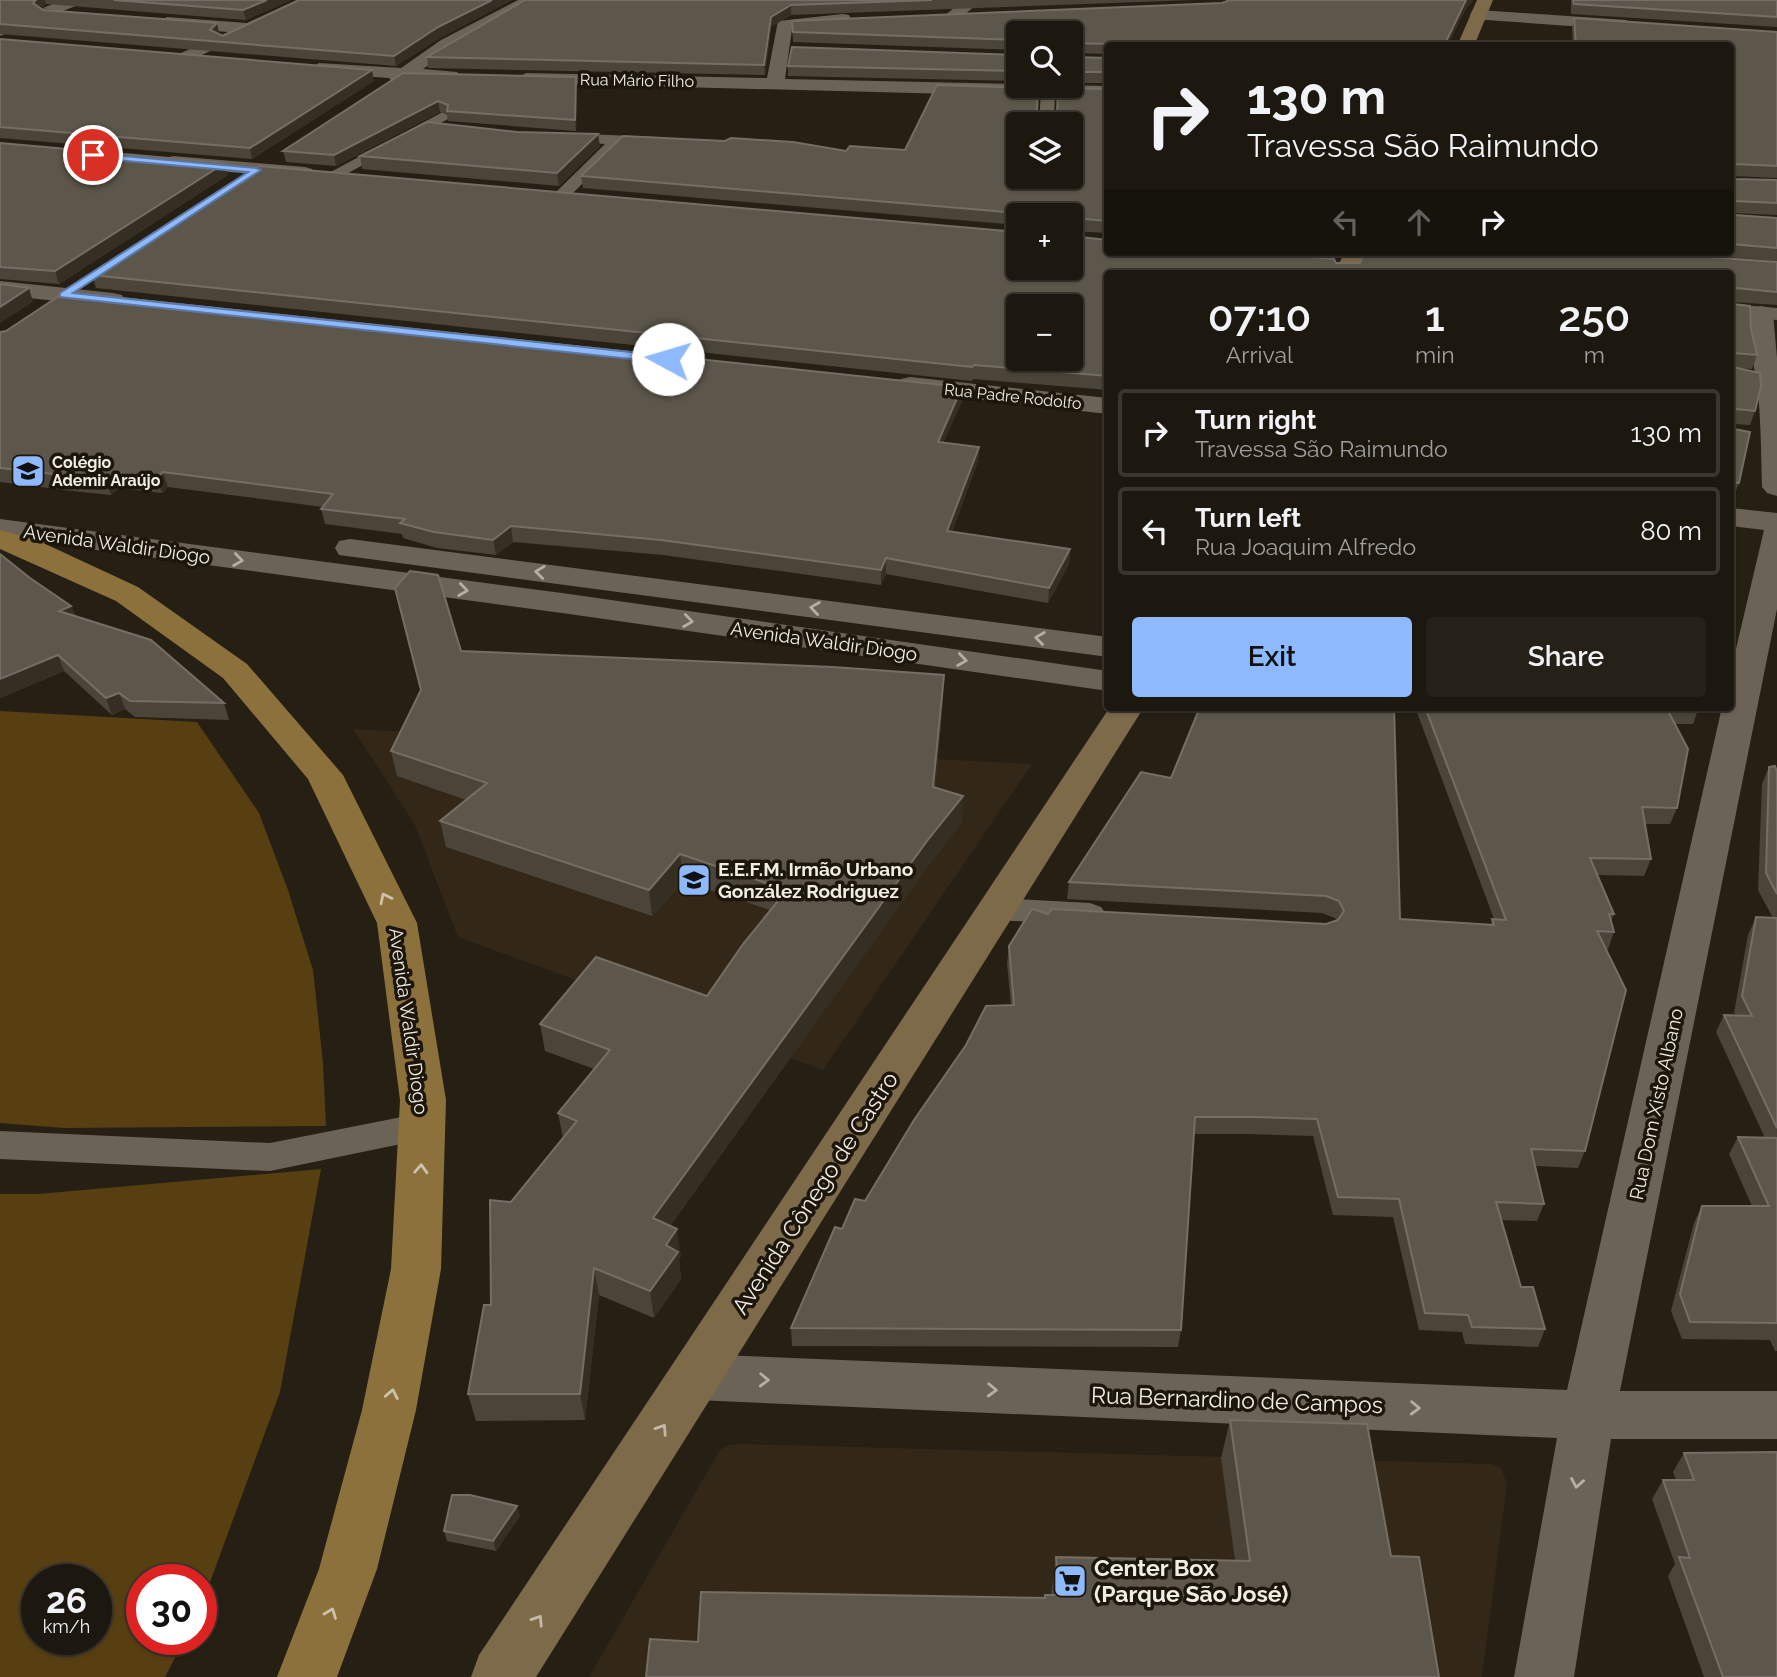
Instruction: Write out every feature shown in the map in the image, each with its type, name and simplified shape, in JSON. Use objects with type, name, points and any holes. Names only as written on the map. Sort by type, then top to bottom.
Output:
[{"type":"main road","points":[[1467,42],[1482,8]]},
{"type":"main road","name":"Avenida Waldir Diogo","points":[[0,539],[28,548],[127,594],[235,671],[325,775],[397,923],[423,1100],[416,1269],[389,1410],[348,1569],[307,1677]]},
{"type":"main road","name":"Avenida Cônego de Castro","points":[[501,1677],[1124,711]]},
{"type":"street","points":[[4,39],[47,12],[77,0]]},
{"type":"street","points":[[228,60],[181,57],[310,0]]},
{"type":"street","points":[[381,89],[447,44],[530,0]]},
{"type":"street","points":[[814,0],[822,20]]},
{"type":"street","points":[[945,16],[977,7]]},
{"type":"street","points":[[1482,8],[1642,26]]},
{"type":"street","points":[[47,12],[86,16]]},
{"type":"street","points":[[775,84],[789,50],[782,27],[822,20],[861,19]]},
{"type":"street","points":[[153,21],[246,28]]},
{"type":"street","points":[[295,66],[403,75],[472,76]]},
{"type":"street","name":"Rua Mário Filho","points":[[513,77],[1006,89]]},
{"type":"street","name":"Rua Mário Filho","points":[[1083,91],[1104,92]]},
{"type":"street","points":[[222,192],[279,155]]},
{"type":"street","points":[[147,160],[373,178]]},
{"type":"street","points":[[534,193],[589,198]]},
{"type":"street","points":[[1324,262],[1351,263]]},
{"type":"street","points":[[32,316],[98,273]]},
{"type":"street","points":[[0,288],[133,303]]},
{"type":"street","points":[[1769,314],[1770,350],[1764,379],[1768,438],[1777,487]]},
{"type":"street","name":"Rua Padre Rodolfo","points":[[885,382],[1104,406]]},
{"type":"street","name":"Avenida Waldir Diogo","points":[[0,505],[1104,646]]},
{"type":"street","points":[[1734,517],[1777,522]]},
{"type":"street","name":"Avenida Waldir Diogo","points":[[0,528],[562,603],[1104,680]]},
{"type":"street","name":"Rua Dom Xisto Albano","points":[[1544,1677],[1588,1415],[1777,533]]},
{"type":"street","points":[[562,603],[584,578]]},
{"type":"street","name":"Rua Bernardino de Campos","points":[[696,1377],[1588,1415],[1777,1415]]},
{"type":"lane","points":[[333,175],[454,110]]},
{"type":"lane","points":[[425,126],[452,129]]},
{"type":"lane","points":[[544,137],[672,143]]},
{"type":"lane","points":[[561,196],[618,141]]},
{"type":"lane","points":[[1734,310],[1769,314]]},
{"type":"lane","points":[[996,909],[1118,916]]},
{"type":"lane","points":[[0,1145],[270,1157],[422,1127]]},
{"type":"shaded area","points":[[0,711],[197,722],[259,813],[288,890],[313,970],[323,1063],[326,1126],[64,1128],[0,1123]]},
{"type":"shaded area","name":"E.E.F.M. Irmão Urbano González Rodriguez","points":[[353,729],[1032,764],[823,1070],[458,937],[414,823]]},
{"type":"shaded area","points":[[321,1169],[280,1392],[217,1564],[126,1564],[126,1655],[176,1655],[165,1677],[0,1677],[0,1194],[38,1194]]},
{"type":"shaded area","name":"Center Box (Parque São José)","points":[[729,1445],[1491,1464],[1501,1468],[1507,1484],[1482,1677],[589,1677],[720,1450]]},
{"type":"building","points":[[0,0],[36,0],[33,3],[43,10],[217,23],[210,30],[223,36],[299,0],[492,0],[438,27],[394,56],[0,24]]},
{"type":"building","points":[[114,0],[267,0],[243,10]]},
{"type":"building","points":[[525,0],[932,0],[791,5],[771,17],[764,65],[427,57]]},
{"type":"building","points":[[1230,0],[1466,0],[1446,42],[1083,43],[1083,21],[1006,21],[1006,40],[793,32],[792,21],[1222,3]]},
{"type":"building","points":[[1573,0],[1777,0],[1777,17],[1574,4]]},
{"type":"building","points":[[1574,18],[1777,32],[1777,166],[1735,164],[1734,168],[1734,42],[1576,42]]},
{"type":"building","points":[[0,39],[372,70],[250,148],[0,127]]},
{"type":"building","points":[[792,47],[1006,55],[1006,71],[788,66]]},
{"type":"building","points":[[1083,57],[1104,58],[1104,72],[1083,72]]},
{"type":"building","points":[[403,73],[576,77],[575,120],[447,111],[448,105],[438,101],[334,155],[283,151]]},
{"type":"building","points":[[937,85],[1006,87],[1006,98],[1038,98],[1037,112],[1006,112],[1006,189],[1083,189],[1083,112],[1057,112],[1058,98],[1083,98],[1083,88],[1104,89],[1104,221],[1083,219],[1083,203],[1006,203],[1006,212],[581,176],[623,136],[793,142],[846,151],[850,146],[905,150]]},
{"type":"building","points":[[427,122],[517,132],[598,134],[557,173],[360,156]]},
{"type":"building","points":[[0,143],[225,163],[55,271],[0,267]]},
{"type":"building","points":[[259,166],[1006,231],[1006,280],[1083,280],[1083,237],[1104,240],[1104,256],[1298,256],[1334,259],[1336,263],[1360,263],[1363,256],[1694,256],[1777,262],[1777,292],[1734,290],[1734,270],[1104,270],[1104,376],[1047,371],[1083,371],[1083,294],[1006,294],[1006,368],[972,367],[92,275]]},
{"type":"building","points":[[1734,178],[1777,180],[1777,203],[1734,201]]},
{"type":"building","points":[[1734,214],[1777,218],[1777,248],[1734,244]]},
{"type":"building","points":[[0,284],[29,288],[0,307]]},
{"type":"building","points":[[65,292],[962,387],[938,442],[979,447],[947,531],[1070,549],[1049,588],[886,558],[881,570],[661,540],[511,526],[493,540],[434,532],[400,523],[405,519],[321,509],[333,494],[163,472],[157,478],[114,473],[106,480],[0,468],[0,332],[6,331]]},
{"type":"building","points":[[1734,304],[1750,306],[1751,329],[1757,355],[1734,353]]},
{"type":"building","points":[[1734,367],[1760,373],[1761,386],[1755,411],[1734,411]]},
{"type":"building","points":[[1734,429],[1750,432],[1739,483],[1734,482]]},
{"type":"building","points":[[0,554],[71,606],[59,611],[151,640],[224,703],[130,701],[119,693],[106,698],[58,655],[0,679]]},
{"type":"building","points":[[410,571],[438,575],[461,651],[833,667],[944,675],[933,787],[963,796],[927,841],[653,1218],[677,1229],[666,1245],[678,1252],[650,1291],[594,1268],[580,1394],[468,1394],[484,1305],[491,1305],[490,1200],[511,1202],[577,1121],[558,1113],[610,1050],[540,1024],[596,957],[707,996],[743,944],[787,890],[680,854],[649,890],[440,821],[487,783],[391,751],[421,690],[395,588]]},
{"type":"building","points":[[1198,711],[1394,711],[1400,919],[1494,925],[1492,919],[1506,920],[1427,711],[1668,711],[1688,749],[1677,808],[1642,807],[1651,859],[1590,858],[1614,914],[1609,914],[1614,932],[1597,931],[1626,990],[1585,1151],[1531,1149],[1544,1204],[1496,1202],[1521,1287],[1533,1287],[1545,1329],[1472,1327],[1468,1315],[1425,1313],[1399,1199],[1338,1197],[1317,1119],[1252,1117],[1195,1117],[1181,1330],[791,1328],[835,1227],[842,1229],[855,1199],[865,1201],[914,1120],[966,1045],[986,1006],[1014,1005],[1009,946],[1032,909],[1048,914],[1052,909],[1326,924],[1338,920],[1344,911],[1339,901],[1326,896],[1069,882],[1141,772],[1171,778]]},
{"type":"building","points":[[1775,766],[1777,894],[1766,873],[1769,767]]},
{"type":"building","points":[[1756,917],[1777,918],[1777,1128],[1724,1015],[1752,1016],[1742,996]]},
{"type":"building","points":[[1738,1137],[1777,1138],[1777,1323],[1690,1322],[1680,1294],[1702,1206],[1769,1206]]},
{"type":"building","points":[[1230,1420],[1367,1424],[1391,1556],[1419,1557],[1439,1677],[646,1677],[650,1639],[698,1642],[701,1592],[1045,1598],[1045,1595],[1059,1595],[1056,1557],[1250,1561]]},
{"type":"building","points":[[1777,1452],[1777,1677],[1723,1677],[1679,1557],[1690,1558],[1663,1480],[1694,1480],[1684,1453]]},
{"type":"building","points":[[452,1495],[470,1495],[517,1506],[493,1541],[444,1531]]},
{"type":"place","name":"Colégio Ademir Araújo","points":[[28,471]]},
{"type":"place","name":"E.E.F.M. Irmão Urbano González Rodriguez","points":[[694,880]]},
{"type":"place","name":"Center Box (Parque São José)","points":[[1070,1581]]},
{"type":"route","points":[[93,155],[256,170],[64,295],[668,359]]}]
